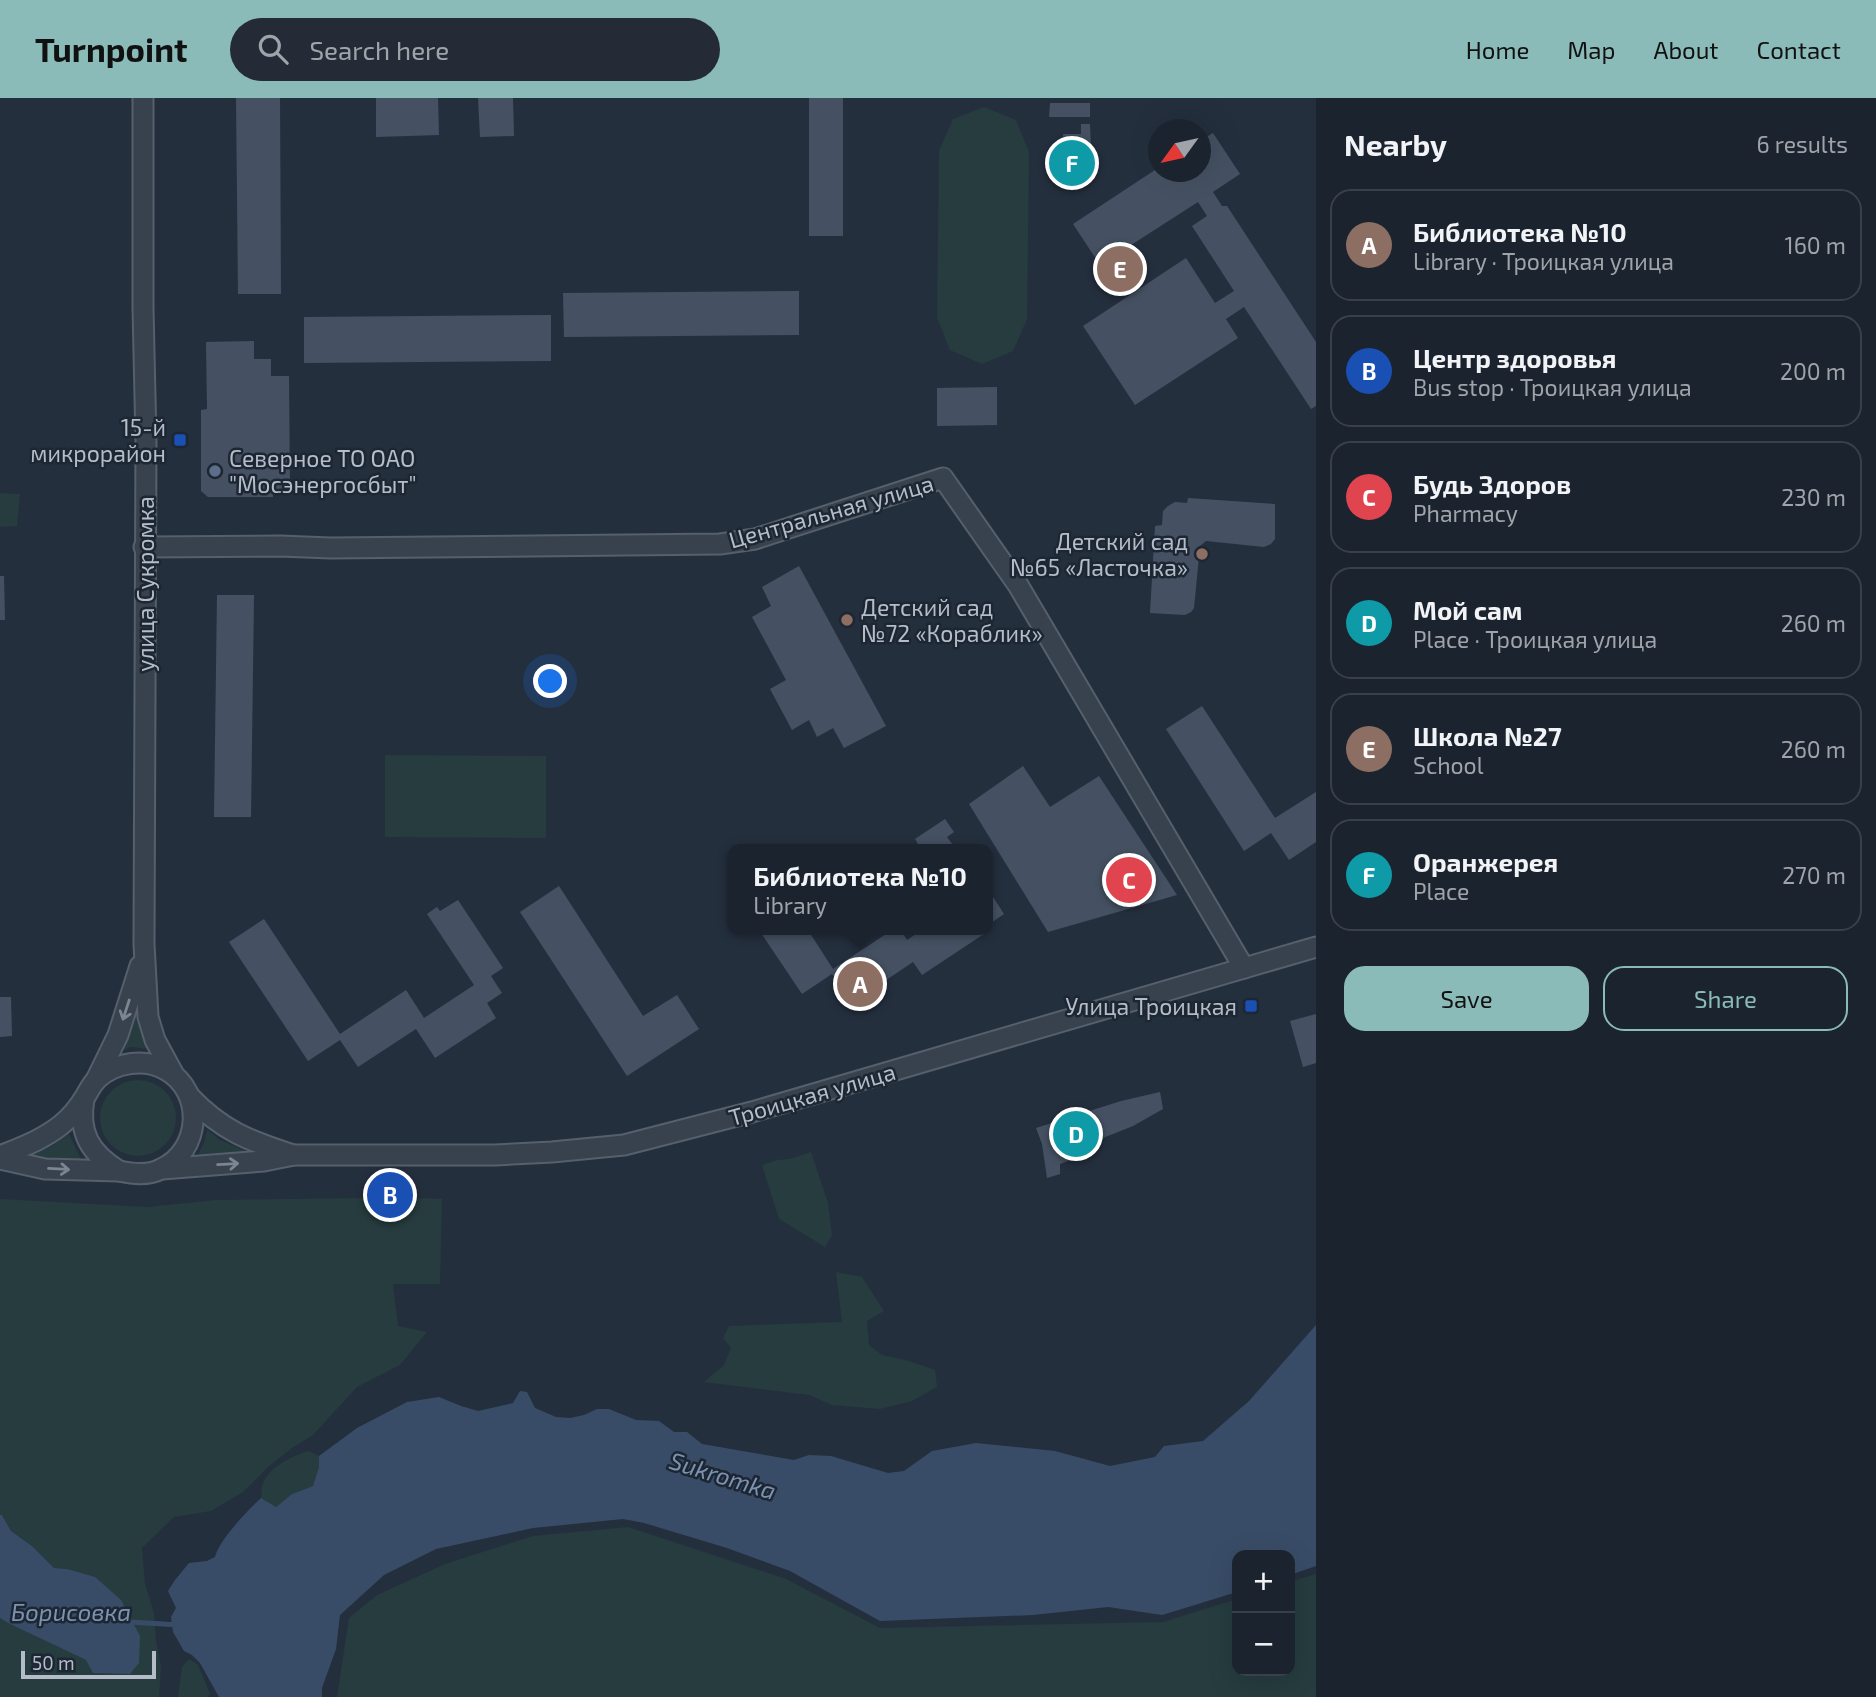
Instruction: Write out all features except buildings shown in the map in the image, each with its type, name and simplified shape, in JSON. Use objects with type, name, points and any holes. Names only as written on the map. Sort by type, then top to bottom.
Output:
[{"type":"street","name":"улица Сукромка","points":[[143,98],[146,440],[144,944],[148,1017],[155,1040],[174,1075]]},
{"type":"street","name":"Центральная улица","points":[[144,547],[387,548],[720,544],[754,539],[943,478],[1018,585],[1244,968]]},
{"type":"street","name":"улица Сукромка","points":[[97,1079],[118,1035],[139,971],[144,944]]},
{"type":"street","name":"Троицкая улица","points":[[162,1169],[264,1161],[294,1155],[508,1154],[624,1145],[752,1112],[1316,947]]},
{"type":"street","points":[[147,1063],[163,1068],[174,1075],[190,1097],[194,1121],[188,1144],[162,1169],[143,1174],[45,1169],[0,1158],[25,1147],[64,1123],[97,1079],[119,1066],[147,1063]]},
{"type":"street","name":"Троицкая улица","points":[[190,1097],[208,1115],[233,1132],[294,1155]]},
{"type":"street","points":[[84,1098],[83,1119],[89,1143],[105,1162],[119,1171]]},
{"type":"green space","points":[[984,107],[1016,120],[1029,152],[1027,319],[1013,351],[982,364],[950,350],[937,318],[939,151],[953,119]]},
{"type":"green space","points":[[0,493],[20,494],[17,526],[0,527]]},
{"type":"green space","points":[[385,755],[546,756],[546,838],[385,837]]},
{"type":"green space","points":[[139,995],[150,1049],[131,1047],[124,1050]]},
{"type":"green space","points":[[138,1080],[153,1083],[165,1091],[173,1103],[176,1118],[173,1133],[165,1145],[153,1153],[138,1156],[123,1153],[111,1145],[103,1133],[100,1118],[103,1103],[111,1091],[123,1083]]},
{"type":"green space","points":[[207,1130],[220,1140],[248,1152],[248,1155],[198,1155]]},
{"type":"green space","points":[[69,1134],[82,1161],[28,1159],[27,1155],[50,1147]]},
{"type":"green space","points":[[811,1152],[828,1203],[832,1235],[825,1247],[779,1219],[762,1165]]},
{"type":"green space","points":[[363,1198],[376,1205],[399,1206],[423,1198],[442,1199],[440,1284],[393,1284],[398,1326],[427,1332],[400,1365],[357,1387],[313,1435],[268,1467],[243,1492],[211,1511],[174,1517],[142,1548],[145,1584],[154,1613],[161,1667],[159,1697],[0,1697],[0,1618],[86,1660],[67,1569],[54,1568],[32,1546],[11,1531],[0,1515],[0,1199],[147,1207],[215,1200]]},
{"type":"green space","points":[[836,1272],[862,1277],[884,1311],[867,1321],[869,1345],[882,1355],[935,1370],[937,1387],[912,1401],[880,1409],[832,1405],[809,1395],[704,1382],[724,1365],[731,1348],[723,1338],[729,1326],[842,1322]]},
{"type":"green space","points":[[309,1451],[319,1456],[319,1467],[313,1486],[292,1494],[276,1507],[261,1498],[265,1479],[275,1468],[288,1459]]},
{"type":"green space","points":[[628,1527],[786,1579],[880,1628],[1163,1622],[1232,1601],[1232,1676],[1295,1676],[1295,1580],[1316,1574],[1316,1697],[337,1697],[349,1618],[377,1595],[445,1564],[533,1536]]},
{"type":"green space","points":[[189,1659],[198,1665],[210,1694],[208,1697],[178,1697],[182,1667]]},
{"type":"water","name":"Sukromka","points":[[1316,1325],[1316,1566],[1295,1573],[1295,1550],[1232,1550],[1232,1594],[1162,1615],[1108,1607],[1033,1615],[880,1621],[790,1571],[727,1548],[623,1519],[533,1528],[436,1549],[384,1575],[340,1615],[336,1649],[322,1688],[322,1697],[219,1697],[200,1663],[184,1651],[173,1632],[171,1617],[176,1608],[168,1591],[189,1563],[215,1557],[228,1534],[261,1498],[276,1507],[292,1494],[313,1486],[319,1467],[319,1456],[357,1428],[407,1402],[439,1397],[478,1411],[513,1403],[520,1391],[527,1392],[535,1408],[556,1417],[570,1418],[597,1409],[609,1409],[636,1420],[659,1421],[674,1432],[687,1432],[702,1444],[794,1460],[809,1455],[831,1456],[888,1473],[904,1471],[932,1451],[976,1443],[1055,1451],[1110,1466],[1155,1457],[1164,1446],[1203,1441],[1249,1401]]},
{"type":"water","name":"Борисовка","points":[[0,1515],[11,1531],[32,1546],[54,1568],[95,1577],[121,1600],[140,1636],[139,1663],[130,1674],[93,1673],[86,1660],[0,1618]]},
{"type":"waterway","points":[[126,1620],[179,1625]]},
{"type":"place","name":"Оранжерея","points":[[1072,163]]},
{"type":"place","name":"Школа №27","points":[[1120,269]]},
{"type":"place","name":"15-й микрорайон","points":[[180,440]]},
{"type":"place","name":"Северное ТО ОАО \"Мосэнергосбыт\"","points":[[215,471]]},
{"type":"place","name":"Детский сад №65 «Ласточка»","points":[[1202,554]]},
{"type":"place","name":"Детский сад №72 «Кораблик»","points":[[847,620]]},
{"type":"place","name":"Будь Здоров","points":[[1129,880]]},
{"type":"place","name":"Библиотека №10","points":[[860,984]]},
{"type":"place","name":"Улица Троицкая","points":[[1251,1006]]},
{"type":"place","name":"Мой сам","points":[[1076,1134]]},
{"type":"place","name":"Центр здоровья","points":[[390,1195]]}]
